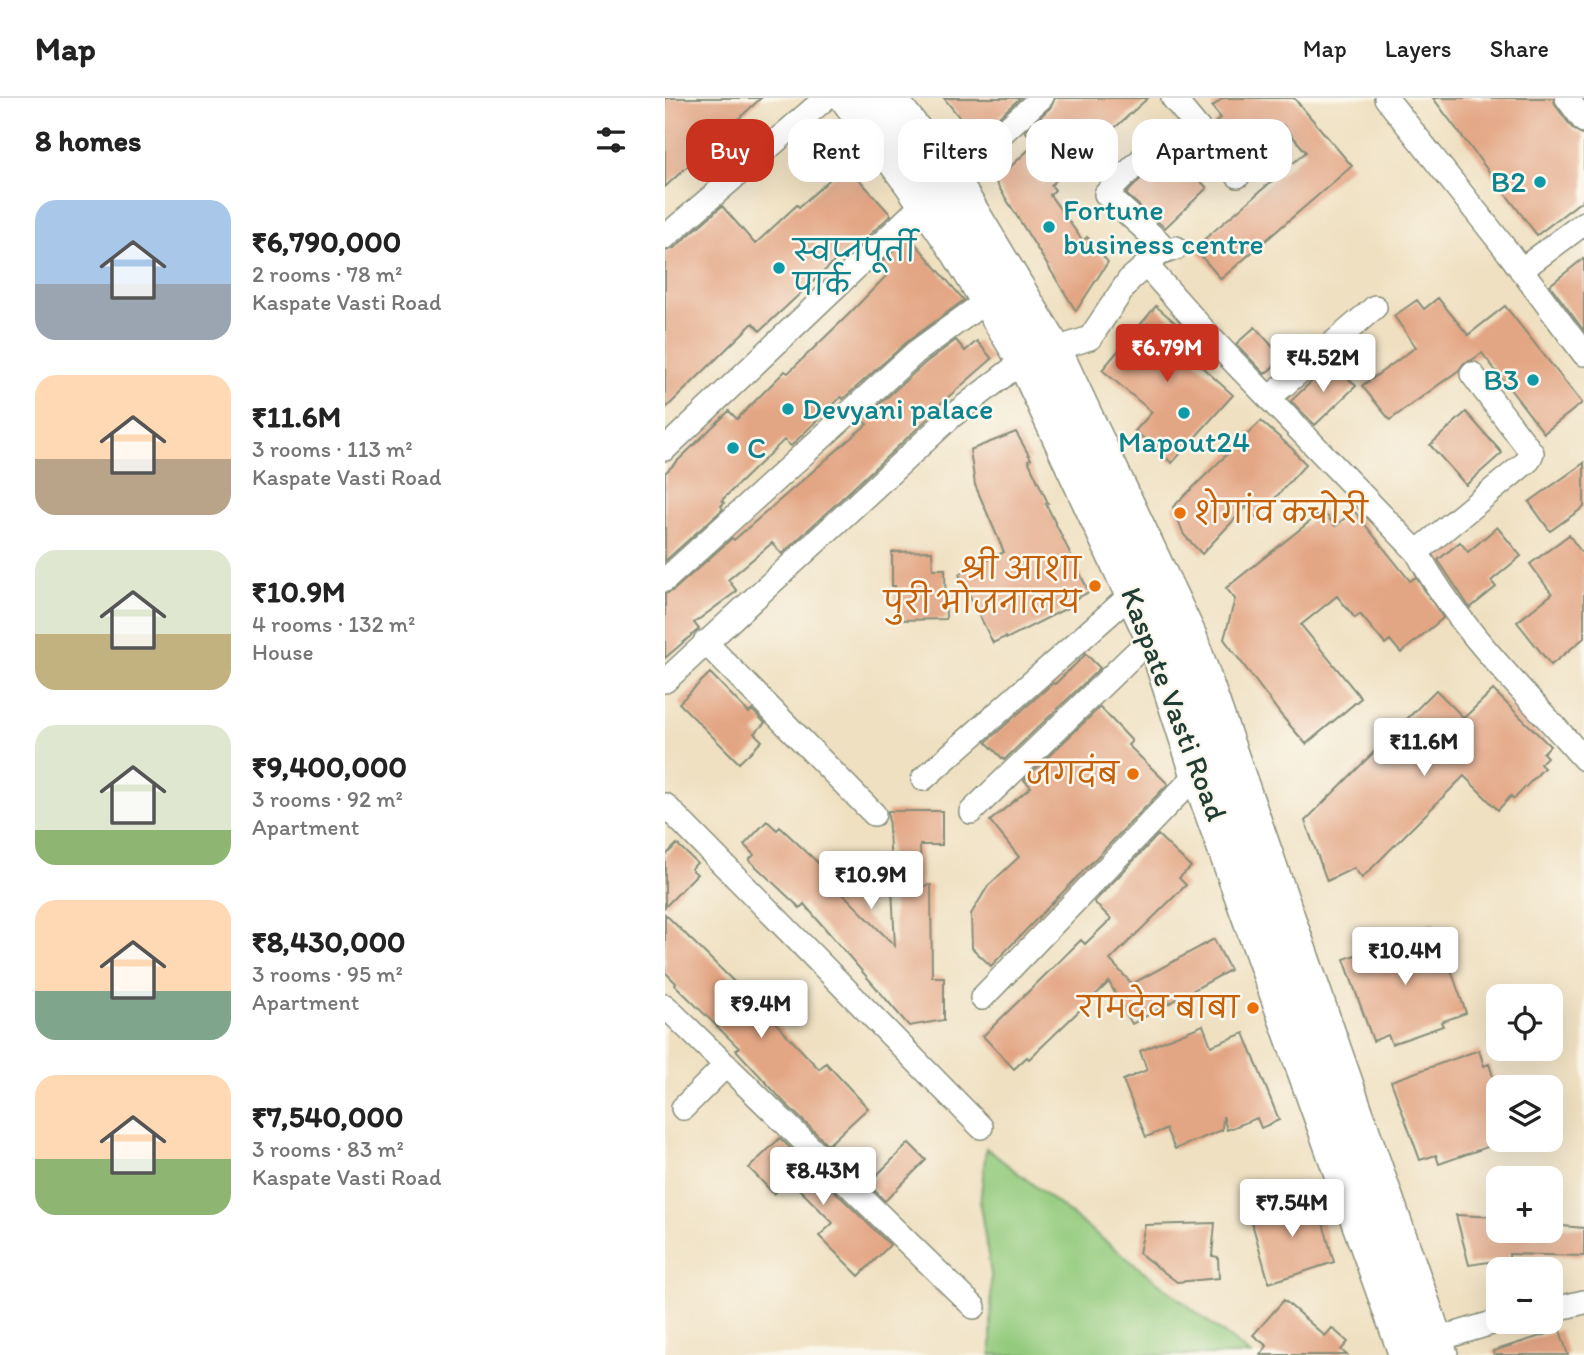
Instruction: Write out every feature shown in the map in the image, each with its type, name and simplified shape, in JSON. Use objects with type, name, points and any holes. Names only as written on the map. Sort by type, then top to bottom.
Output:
[{"type":"main road","name":"Kaspate Vasti Road","points":[[849,98],[911,180],[937,191],[959,250],[989,299],[1039,354],[1133,593],[1153,636],[1199,772],[1422,1350]]},
{"type":"main road","name":"Kaspate Vasti Road","points":[[887,98],[937,191],[1039,354],[1188,637],[1422,1350]]},
{"type":"street","points":[[665,237],[826,98]]},
{"type":"street","points":[[665,449],[937,191],[1041,98]]},
{"type":"street","points":[[1386,98],[1584,354]]},
{"type":"street","points":[[1567,98],[1584,121]]},
{"type":"street","points":[[1185,102],[1197,119]]},
{"type":"street","points":[[665,681],[952,416],[1039,354],[1090,338],[1129,280],[1167,245],[1106,194],[1132,169]]},
{"type":"street","points":[[1521,270],[1584,223]]},
{"type":"street","points":[[1146,265],[1209,336],[1417,552],[1437,588],[1478,639],[1584,759]]},
{"type":"street","points":[[665,580],[916,352],[989,299]]},
{"type":"street","points":[[1269,398],[1375,307]]},
{"type":"street","points":[[1417,552],[1529,460],[1532,453],[1472,374]]},
{"type":"street","points":[[923,779],[1133,593]]},
{"type":"street","points":[[971,812],[1153,636]]},
{"type":"street","points":[[705,642],[874,814]]},
{"type":"street","points":[[982,998],[1199,772]]},
{"type":"street","points":[[665,805],[981,1127]]},
{"type":"street","points":[[665,1006],[974,1307]]},
{"type":"street","points":[[683,1108],[726,1065]]},
{"type":"street","points":[[1563,1307],[1584,1302]]},
{"type":"street","points":[[1422,1350],[1486,1326]]},
{"type":"green space","points":[[986,1148],[1251,1355],[991,1355],[991,1274],[980,1205]]},
{"type":"building","points":[[665,98],[761,98],[738,119],[686,119],[686,168],[665,187]]},
{"type":"building","points":[[944,98],[1020,98],[997,119],[961,119]]},
{"type":"building","name":"Fortune business centre","points":[[1055,98],[1148,98],[1118,125],[1118,119],[1038,119],[1050,108]]},
{"type":"building","points":[[1223,98],[1294,98],[1352,166],[1221,279],[1194,248],[1271,182],[1292,182],[1292,164],[1306,152],[1292,136],[1292,119],[1220,119],[1212,107]]},
{"type":"building","name":"B2","points":[[1433,98],[1553,98],[1573,129],[1584,135],[1584,199],[1537,235]]},
{"type":"building","name":"Fortune business centre","points":[[1026,152],[1026,182],[1054,182],[1051,185],[1055,190],[1050,195],[1083,241],[1087,237],[1108,262],[1076,311],[996,182],[1012,182],[1012,165]]},
{"type":"building","points":[[827,182],[861,182],[891,215],[851,252],[848,249],[760,331],[753,323],[665,409],[665,251],[674,248],[722,206],[755,244],[797,205],[799,207]]},
{"type":"building","points":[[1137,182],[1201,182],[1207,188],[1165,228],[1126,194]]},
{"type":"building","points":[[909,236],[964,300],[907,342],[843,399],[841,397],[791,446],[784,440],[722,500],[723,509],[665,561],[665,473],[729,411],[737,419],[785,371],[788,373],[848,315],[889,273],[881,263]]},
{"type":"building","points":[[1584,258],[1584,331],[1550,285]]},
{"type":"building","points":[[1438,298],[1468,335],[1505,306],[1582,403],[1544,433],[1482,353],[1464,363],[1459,370],[1390,420],[1362,386],[1416,347],[1394,316],[1417,300],[1424,309]]},
{"type":"building","points":[[1156,306],[1192,337],[1182,349],[1233,395],[1172,463],[1135,431],[1152,412],[1102,370]]},
{"type":"building","points":[[1255,327],[1283,358],[1265,374],[1236,344]]},
{"type":"building","points":[[956,340],[965,351],[977,341],[992,359],[932,411],[934,413],[782,554],[772,543],[728,580],[737,591],[694,623],[699,629],[665,658],[665,594],[674,590],[732,538],[734,540],[867,424],[862,420],[925,363]]},
{"type":"building","points":[[1332,362],[1356,386],[1315,425],[1291,401]]},
{"type":"building","points":[[1466,412],[1502,453],[1466,485],[1430,445]]},
{"type":"building","points":[[1261,421],[1306,464],[1257,518],[1246,507],[1202,554],[1184,535],[1173,507]]},
{"type":"building","points":[[1016,432],[1031,459],[1028,460],[1048,503],[1046,504],[1089,592],[1069,602],[1071,606],[993,643],[959,574],[1004,552],[975,485],[970,450]]},
{"type":"building","points":[[1584,463],[1584,507],[1550,531],[1529,502]]},
{"type":"building","points":[[1323,511],[1335,526],[1354,511],[1410,581],[1416,577],[1443,618],[1401,653],[1390,640],[1385,644],[1360,614],[1355,618],[1337,596],[1301,625],[1361,698],[1306,744],[1224,639],[1235,599],[1226,588]]},
{"type":"building","points":[[1497,527],[1521,556],[1491,581],[1496,587],[1470,608],[1438,560],[1460,542],[1468,552]]},
{"type":"building","points":[[1569,535],[1584,556],[1584,638],[1551,665],[1517,622],[1552,594],[1530,564]]},
{"type":"building","points":[[932,551],[933,569],[945,569],[946,619],[899,620],[899,604],[895,604],[895,586],[892,586],[892,552]]},
{"type":"building","points":[[1086,654],[1100,668],[1004,760],[986,742]]},
{"type":"building","points":[[710,673],[749,713],[752,710],[765,723],[754,733],[762,741],[739,763],[679,703]]},
{"type":"building","points":[[1436,690],[1464,718],[1493,690],[1550,746],[1543,753],[1547,757],[1540,764],[1544,768],[1514,799],[1511,796],[1498,810],[1464,776],[1362,878],[1354,868],[1327,881],[1305,821]]},
{"type":"building","points":[[1100,707],[1132,741],[1128,745],[1168,784],[991,966],[972,948],[971,914],[988,886],[1019,857],[990,821],[1031,787],[1024,780]]},
{"type":"building","points":[[888,811],[942,811],[942,845],[920,845],[921,886],[931,885],[932,977],[944,977],[944,1020],[909,1026],[804,904],[800,908],[749,860],[754,855],[744,845],[767,821],[777,830],[780,827],[831,875],[828,879],[895,946]]},
{"type":"building","points":[[1158,835],[1191,867],[1179,878],[1186,885],[1110,960],[1132,984],[1214,939],[1230,970],[1132,1024],[1109,982],[1029,1059],[1027,1057],[1014,1069],[983,1036],[1081,940],[1085,944],[1111,919],[1094,902]]},
{"type":"building","points":[[677,844],[697,863],[691,869],[697,874],[665,907],[665,856]]},
{"type":"building","points":[[665,914],[819,1069],[826,1063],[868,1108],[828,1145],[784,1102],[736,1050],[739,1048],[665,972]]},
{"type":"building","points":[[1431,928],[1437,946],[1442,944],[1466,1013],[1441,1022],[1443,1026],[1392,1044],[1388,1035],[1373,1041],[1344,959]]},
{"type":"building","points":[[1203,1025],[1211,1046],[1244,1033],[1279,1120],[1261,1128],[1257,1118],[1227,1130],[1223,1116],[1222,1130],[1175,1149],[1166,1129],[1146,1137],[1123,1080],[1147,1070],[1140,1051]]},
{"type":"building","points":[[1479,1050],[1484,1066],[1489,1064],[1493,1075],[1486,1075],[1486,1147],[1439,1164],[1436,1155],[1420,1160],[1391,1081]]},
{"type":"building","points":[[780,1138],[890,1245],[859,1276],[819,1236],[833,1223],[789,1179],[774,1194],[749,1168]]},
{"type":"building","points":[[909,1143],[926,1160],[885,1201],[868,1184]]},
{"type":"building","points":[[1300,1197],[1301,1202],[1316,1198],[1334,1262],[1269,1283],[1250,1216],[1279,1208],[1277,1204]]},
{"type":"building","points":[[1456,1215],[1486,1216],[1486,1243],[1563,1243],[1563,1226],[1584,1228],[1584,1256],[1509,1254],[1509,1257],[1486,1257],[1486,1262],[1469,1265]]},
{"type":"building","points":[[1215,1223],[1212,1256],[1218,1257],[1219,1278],[1177,1282],[1139,1253],[1145,1225]]},
{"type":"building","points":[[1284,1300],[1325,1336],[1332,1328],[1348,1342],[1341,1350],[1347,1355],[1260,1355],[1267,1346],[1253,1335]]},
{"type":"building","points":[[1547,1334],[1561,1334],[1568,1355],[1494,1355],[1493,1351]]},
{"type":"place","name":"B2","points":[[1540,182]]},
{"type":"place","name":"Fortune business centre","points":[[1049,227]]},
{"type":"place","name":"स्वप्नपूर्ती पार्क","points":[[779,268]]},
{"type":"place","name":"B3","points":[[1533,380]]},
{"type":"place","name":"Devyani palace","points":[[788,409]]},
{"type":"place","name":"Mapout24","points":[[1184,413]]},
{"type":"place","name":"C","points":[[733,448]]},
{"type":"place","name":"शेगांव कचोरी","points":[[1180,513]]},
{"type":"place","name":"श्री आशा पुरी भोजनालय","points":[[1095,586]]},
{"type":"place","name":"जगदंब","points":[[1133,774]]},
{"type":"place","name":"रामदेव बाबा","points":[[1253,1008]]}]
